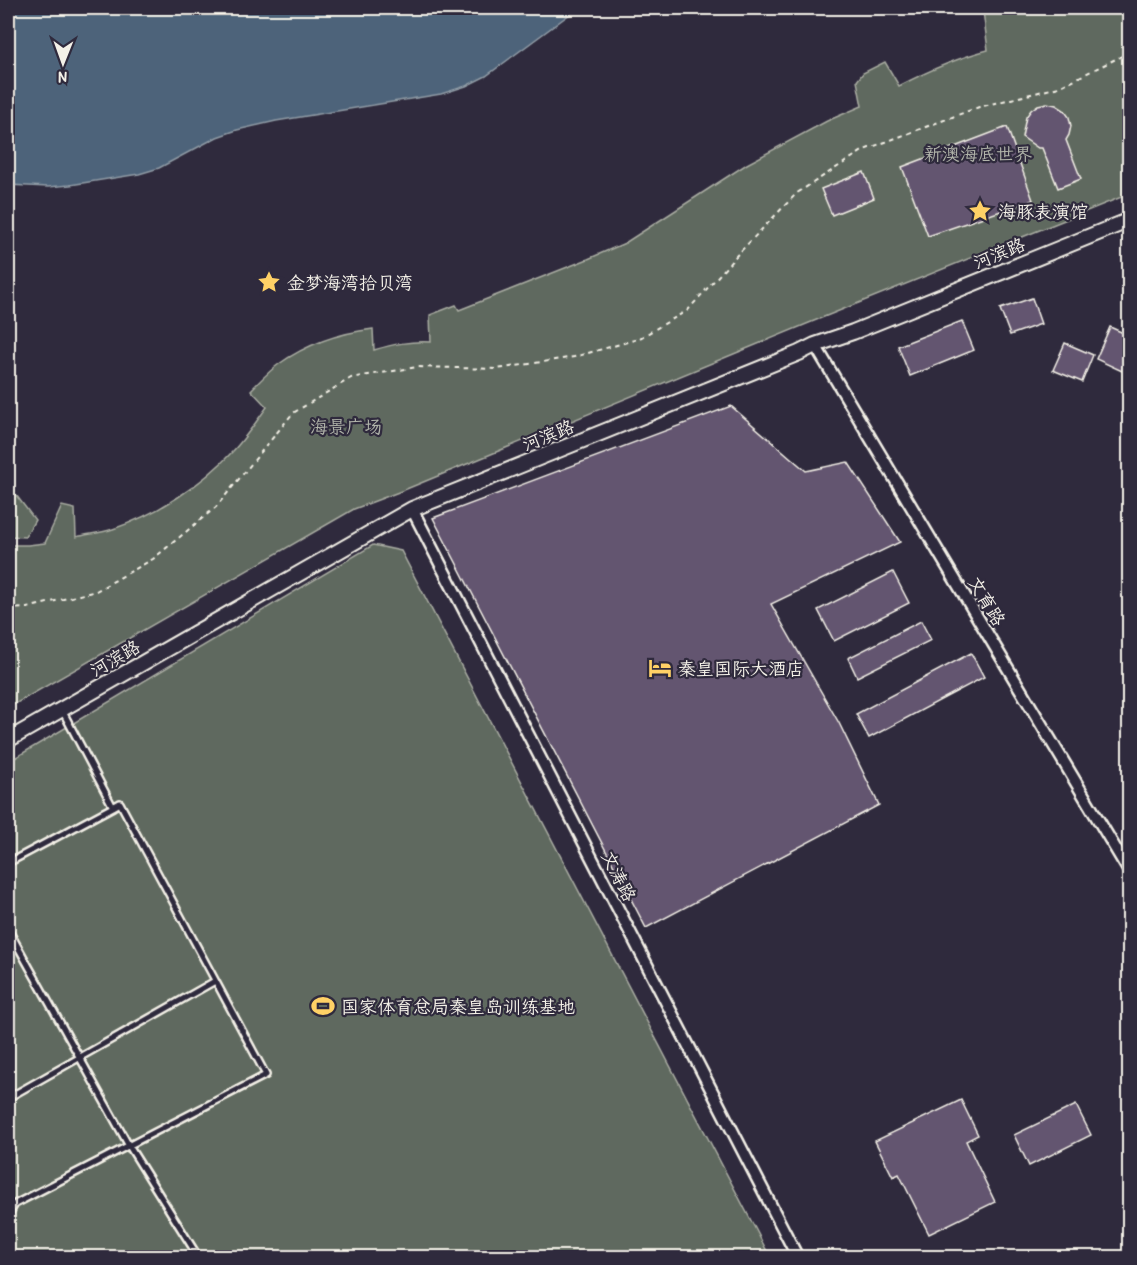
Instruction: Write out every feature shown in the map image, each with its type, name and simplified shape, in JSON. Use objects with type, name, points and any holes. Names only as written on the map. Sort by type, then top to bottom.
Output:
[{"type":"street","name":"河滨路","points":[[8,740],[412,509],[1130,220]]},
{"type":"street","name":"文育路","points":[[815,345],[1130,873]]},
{"type":"street","name":"文涛路","points":[[412,509],[798,1257]]},
{"type":"lane","points":[[62,709],[113,807]]},
{"type":"lane","points":[[8,863],[120,803],[266,1075],[15,1204],[8,1216]]},
{"type":"lane","points":[[8,929],[129,1146],[199,1257]]},
{"type":"lane","points":[[8,1098],[215,981]]},
{"type":"lane","points":[[8,1251],[8,1257]]},
{"type":"path","points":[[8,609],[27,608],[96,591],[153,559],[216,507],[292,413],[351,378],[417,367],[497,369],[574,357],[638,339],[688,310],[797,193],[864,150],[979,107],[1059,87],[1130,52]]},
{"type":"green space","name":"海景广场","points":[[989,8],[1129,8],[1129,194],[354,509],[8,708],[8,545],[45,543],[62,506],[75,509],[76,537],[113,529],[162,507],[207,476],[237,446],[267,407],[251,390],[290,357],[324,340],[373,329],[374,350],[402,343],[431,342],[430,315],[456,305],[459,310],[625,243],[747,164],[827,121],[862,106],[857,81],[863,73],[885,62],[899,86],[942,65],[988,50],[983,11]]},
{"type":"green space","points":[[8,494],[16,495],[35,520],[25,537],[8,536]]},
{"type":"green space","name":"国家体育总局秦皇岛训练基地","points":[[373,545],[401,551],[770,1257],[8,1257],[8,762]]},
{"type":"water","points":[[8,8],[578,8],[486,76],[466,86],[441,94],[276,121],[237,130],[217,137],[159,168],[139,174],[48,187],[8,185]]},
{"type":"building","points":[[1047,103],[1064,110],[1069,117],[1071,126],[1066,140],[1081,179],[1058,188],[1042,148],[1038,148],[1022,137],[1026,117],[1031,110]]},
{"type":"building","points":[[1007,127],[1033,200],[928,236],[902,167]]},
{"type":"building","points":[[864,172],[874,198],[832,215],[821,189]]},
{"type":"building","points":[[1032,298],[1041,324],[1010,335],[1000,309]]},
{"type":"building","points":[[962,321],[974,350],[910,376],[898,346]]},
{"type":"building","points":[[1110,327],[1130,336],[1130,354],[1122,371],[1096,359]]},
{"type":"building","points":[[1065,343],[1093,355],[1082,382],[1053,370]]},
{"type":"building","name":"秦皇国际大酒店","points":[[731,406],[806,471],[848,462],[900,542],[771,604],[839,723],[879,805],[646,928],[433,518]]},
{"type":"building","points":[[893,572],[909,603],[834,641],[818,610]]},
{"type":"building","points":[[921,621],[931,640],[857,677],[848,658]]},
{"type":"building","points":[[971,653],[984,677],[869,738],[856,714]]},
{"type":"building","points":[[961,1100],[978,1135],[966,1141],[995,1202],[929,1234],[899,1174],[893,1177],[875,1141]]},
{"type":"building","points":[[1076,1105],[1091,1135],[1029,1166],[1014,1135]]},
{"type":"place","name":"海豚表演馆","points":[[980,211]]},
{"type":"place","name":"金梦海湾拾贝湾","points":[[269,282]]},
{"type":"place","name":"秦皇国际大酒店","points":[[660,668]]},
{"type":"place","name":"国家体育总局秦皇岛训练基地","points":[[323,1006]]},
{"type":"park label","name":"新澳海底世界","points":[[978,153]]}]
